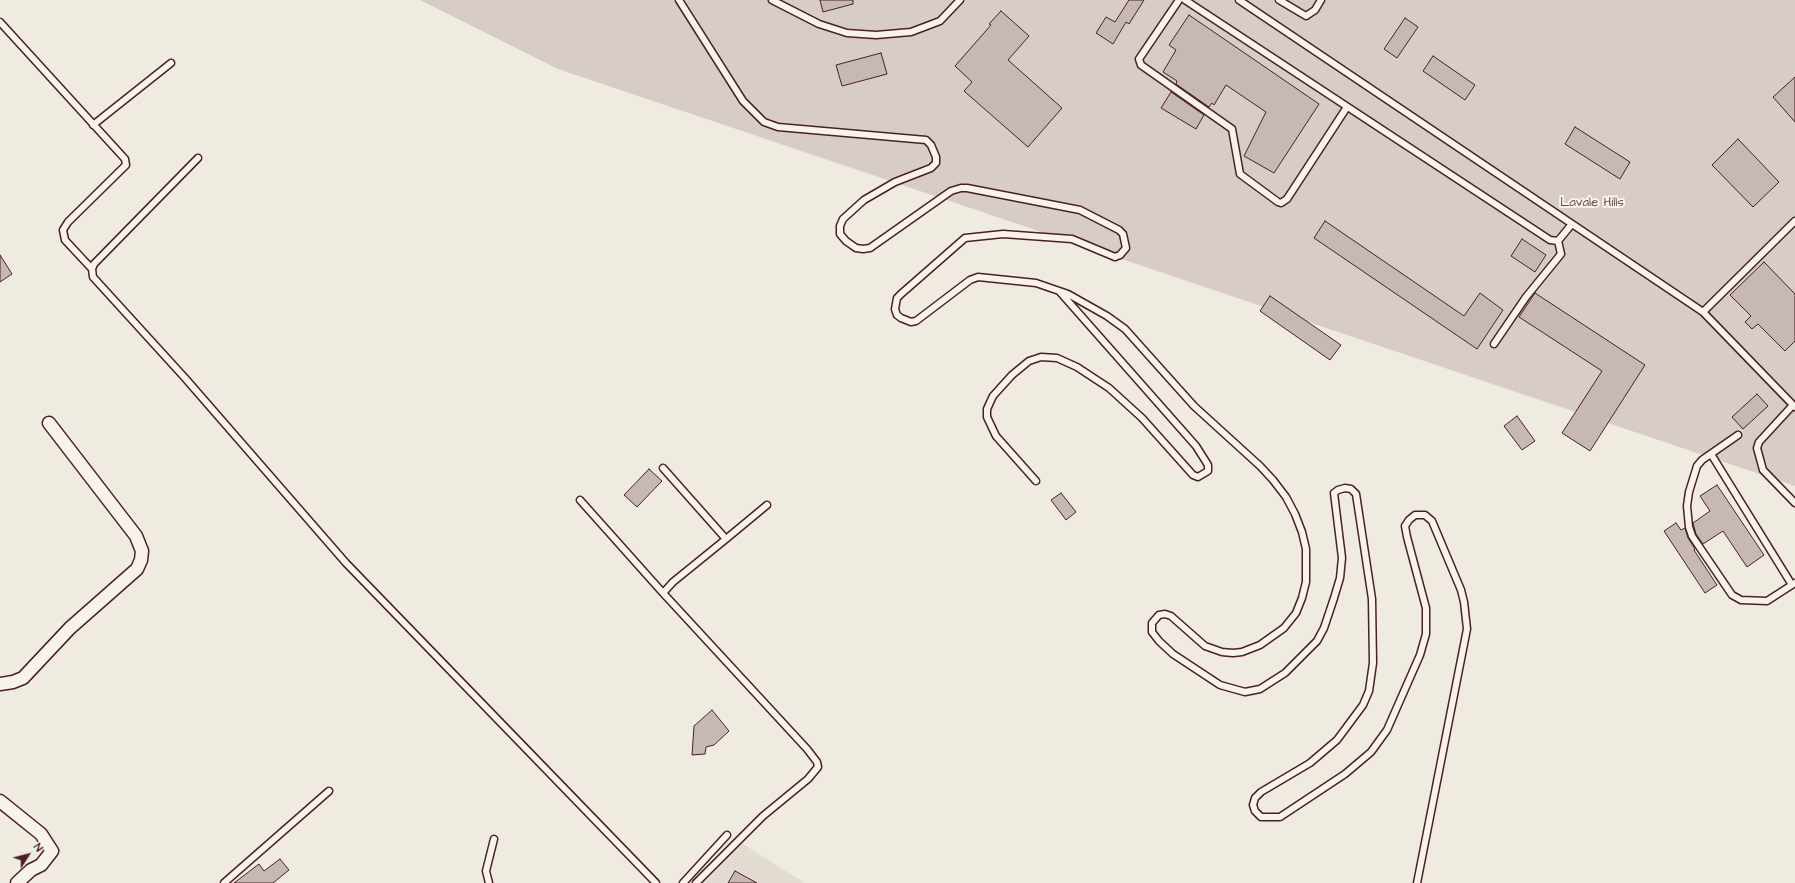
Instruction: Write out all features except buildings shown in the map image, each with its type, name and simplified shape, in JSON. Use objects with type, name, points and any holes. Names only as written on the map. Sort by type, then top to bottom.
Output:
[{"type":"street","points":[[0,684],[13,682],[23,678],[70,628],[137,569],[141,560],[142,551],[136,536],[49,423]]},
{"type":"street","points":[[0,801],[41,834],[52,851],[41,865],[30,870],[18,883]]},
{"type":"lane","points":[[679,0],[743,101],[764,122],[778,127],[926,140],[931,145],[936,157],[936,163],[931,168],[895,182],[864,200],[843,219],[840,226],[840,234],[851,246],[863,249],[870,248],[951,191],[967,188],[1080,210],[1119,230],[1125,239],[1126,248],[1114,257],[1072,239],[1003,234],[965,238],[897,298],[895,309],[897,315],[901,318],[911,322],[916,321],[970,280],[978,276],[1036,283],[1086,303],[1125,329],[1194,406],[1260,466],[1273,480],[1286,497],[1295,514],[1302,532],[1306,549],[1306,582],[1300,606],[1284,628],[1260,645],[1242,652],[1222,652],[1212,650],[1198,642],[1171,616],[1165,614],[1159,615],[1152,623],[1152,632],[1154,636],[1173,654],[1227,688],[1245,692],[1254,692],[1285,673],[1307,653],[1317,641],[1324,628],[1340,578],[1342,558],[1334,493],[1345,488],[1351,489],[1356,494],[1372,599],[1373,663],[1369,691],[1363,705],[1337,740],[1310,763],[1261,792],[1255,798],[1253,805],[1255,811],[1261,817],[1280,817],[1345,774],[1371,752],[1387,730],[1420,655],[1426,634],[1426,608],[1406,537],[1405,526],[1415,515],[1425,515],[1432,521],[1461,590],[1467,628],[1417,883]]},
{"type":"lane","points":[[772,0],[819,24],[847,33],[876,35],[911,32],[940,21],[960,0]]},
{"type":"lane","points":[[1179,0],[1139,59],[1141,65],[1232,129],[1240,174],[1243,178],[1278,202],[1281,203],[1287,199],[1347,107]]},
{"type":"lane","points":[[1185,0],[1550,240],[1558,241]]},
{"type":"lane","points":[[1239,0],[1703,312],[1794,406],[1759,442],[1757,448],[1763,470],[1795,503]]},
{"type":"lane","points":[[1280,0],[1306,16],[1315,10],[1321,0]]},
{"type":"lane","points":[[0,22],[125,159],[126,165],[68,222],[63,230],[65,240],[92,269]]},
{"type":"lane","points":[[93,125],[171,63]]},
{"type":"lane","points":[[198,158],[94,264],[92,269],[93,277],[185,378],[346,563],[656,883]]},
{"type":"lane","points":[[1703,312],[1795,221]]},
{"type":"lane","points":[[1558,241],[1572,224]]},
{"type":"lane","points":[[1494,344],[1526,297],[1561,254],[1558,241]]},
{"type":"lane","points":[[1036,481],[996,436],[986,417],[987,409],[993,396],[1012,375],[1029,360],[1041,357],[1057,358],[1077,367],[1109,388],[1142,418],[1193,475],[1198,477],[1208,471],[1208,465],[1196,446],[1059,291]]},
{"type":"lane","points":[[1711,454],[1794,584],[1768,601],[1741,600],[1732,595],[1692,536],[1688,519],[1689,492],[1697,466],[1702,460],[1738,435]]},
{"type":"lane","points":[[663,468],[726,539]]},
{"type":"lane","points":[[580,500],[663,593],[807,749],[817,762],[818,767],[808,779],[763,816],[696,883]]},
{"type":"lane","points":[[663,593],[673,582],[768,505]]},
{"type":"lane","points":[[224,883],[329,792]]},
{"type":"lane","points":[[683,883],[726,835]]},
{"type":"lane","points":[[489,883],[486,871],[494,839]]},
{"type":"shaded area","points":[[738,841],[805,883],[697,883]]},
{"type":"green space","name":"Lavale Hills","points":[[420,0],[1795,0],[1795,486],[558,69]]}]
